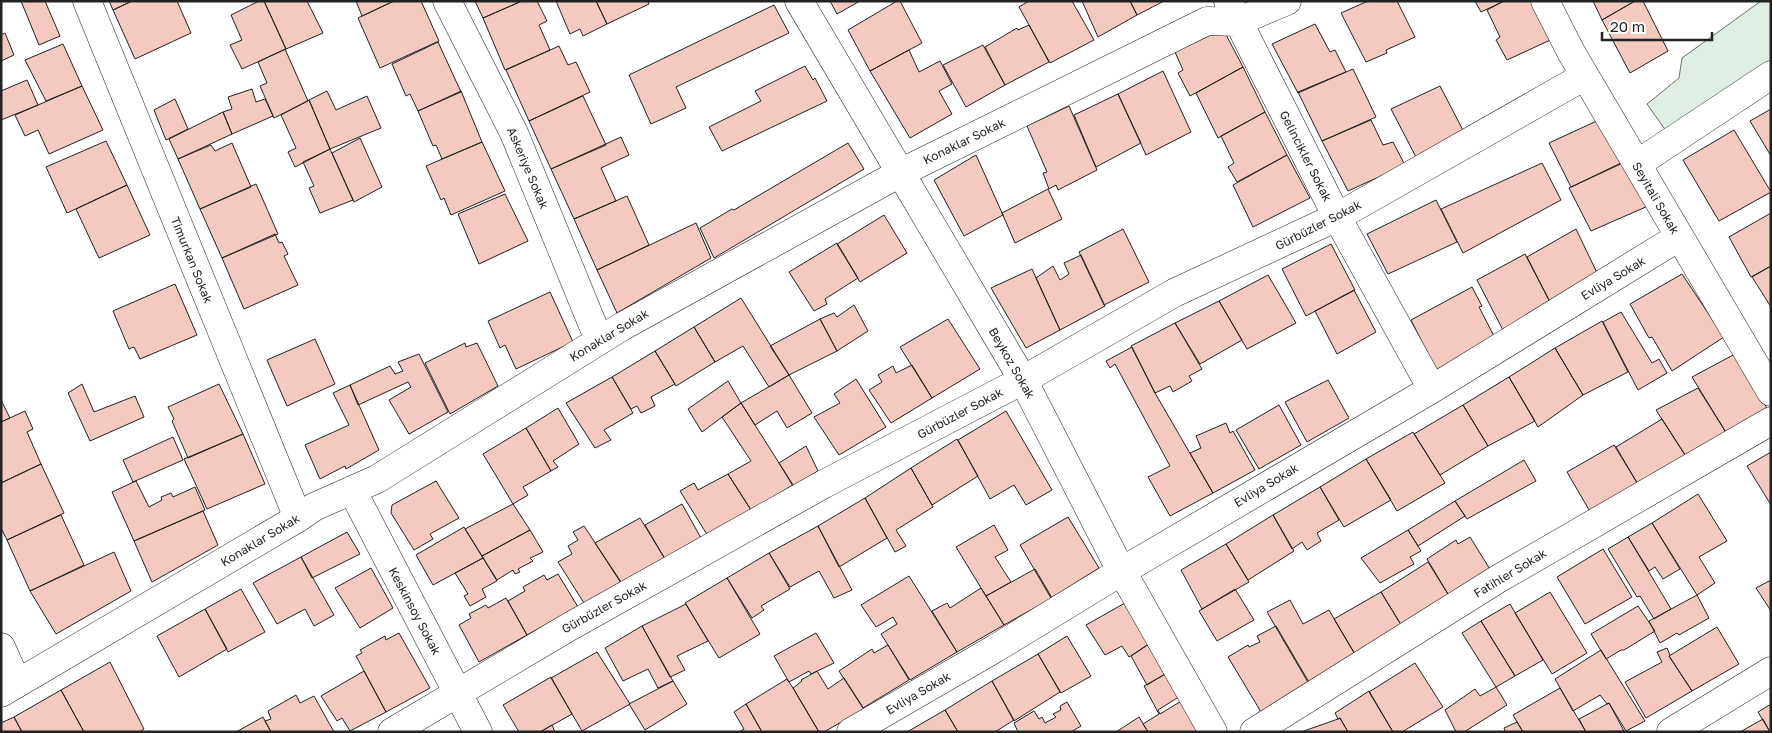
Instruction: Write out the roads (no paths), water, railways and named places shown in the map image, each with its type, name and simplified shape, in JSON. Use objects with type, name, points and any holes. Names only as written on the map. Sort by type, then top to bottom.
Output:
[{"type":"street","name":"Timurkan Sokak","points":[[86,1],[298,518]]},
{"type":"street","name":"Askeriye Sokak","points":[[447,1],[514,133],[599,340]]},
{"type":"street","name":"Beykoz Sokak","points":[[799,1],[1023,380],[1122,571],[1213,732]]},
{"type":"street","points":[[1232,11],[1287,1]]},
{"type":"street","name":"Seyitali Sokak","points":[[1545,1],[1585,76],[1771,392]]},
{"type":"street","name":"Konaklar Sokak","points":[[9,688],[314,507],[377,479],[599,340],[900,173],[1207,21],[1232,11]]},
{"type":"street","name":"Gelincikler Sokak","points":[[1232,11],[1337,217],[1432,388]]},
{"type":"street","points":[[1637,164],[1771,75]]},
{"type":"street","name":"Gürbüzler Sokak","points":[[392,732],[569,627],[824,484],[1023,380],[1174,293],[1337,217],[1585,76]]},
{"type":"street","name":"Evliya Sokak","points":[[851,732],[996,648],[1122,571],[1432,388],[1679,237]]},
{"type":"street","name":"Fatihler Sokak","points":[[1254,732],[1498,579],[1771,421]]},
{"type":"street","name":"Keskinsoy Sokak","points":[[352,490],[478,732]]},
{"type":"street","points":[[1,647],[9,688]]},
{"type":"street","points":[[1671,732],[1771,672]]}]
